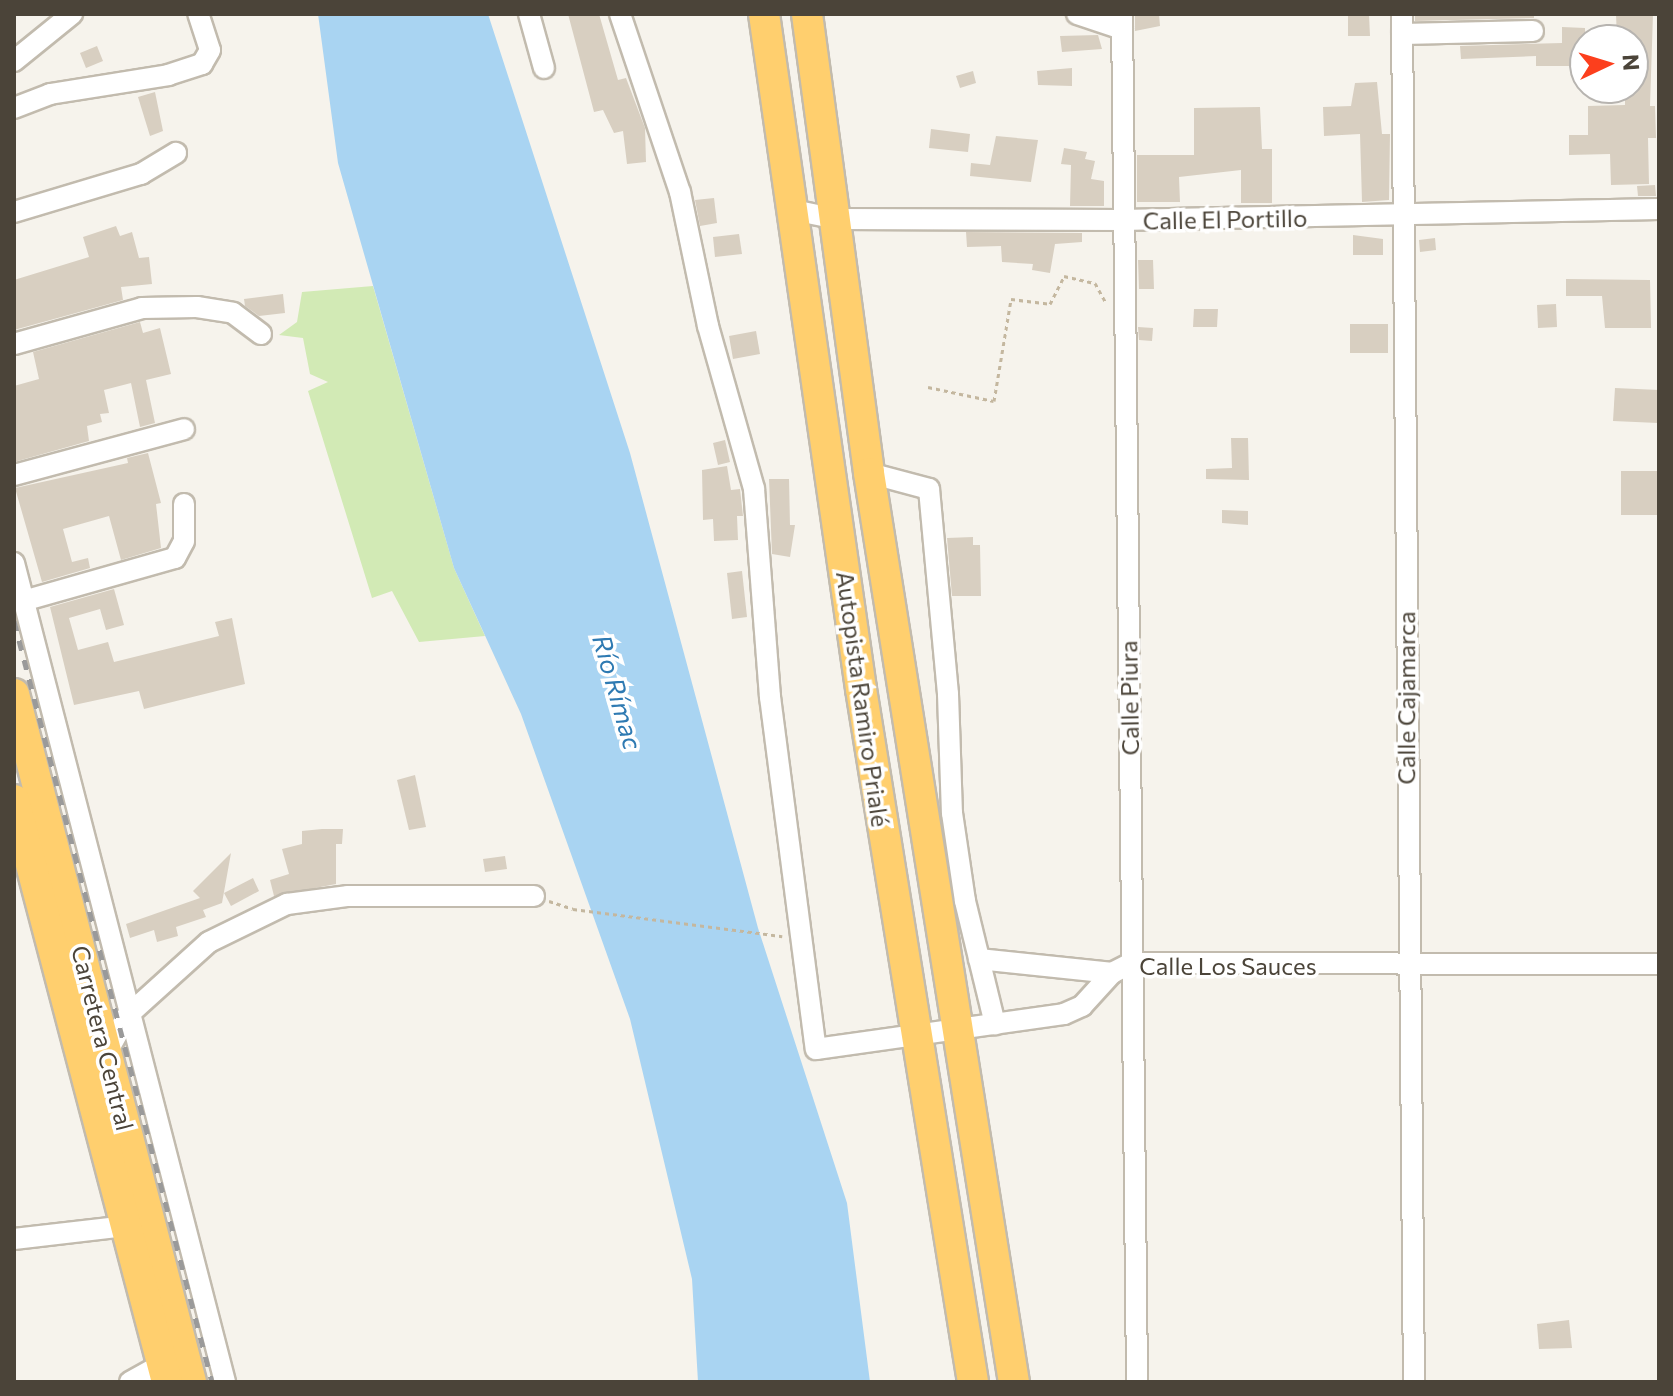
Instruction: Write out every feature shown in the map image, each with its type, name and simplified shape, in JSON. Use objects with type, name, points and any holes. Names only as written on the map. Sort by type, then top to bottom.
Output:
[{"type":"highway","name":"Autopista Ramiro Prialé","points":[[764,14],[914,1036],[973,1382]]},
{"type":"highway","name":"Autopista Ramiro Prialé","points":[[807,14],[869,473],[1014,1382]]},
{"type":"highway","name":"Carretera Central","points":[[14,694],[191,1382]]},
{"type":"highway","name":"Carretera Central","points":[[14,800],[164,1373]]},
{"type":"street","points":[[14,61],[72,14]]},
{"type":"street","points":[[14,108],[50,94],[168,75],[202,64],[210,50],[198,14]]},
{"type":"street","points":[[529,14],[544,68]]},
{"type":"street","name":"Calle Los Sauces","points":[[620,14],[680,192],[708,326],[754,489],[770,697],[818,1050],[1064,1014],[1082,1006],[1112,973],[1132,963],[1407,967],[1659,964]]},
{"type":"street","points":[[1077,14],[1122,21]]},
{"type":"street","name":"Calle Piura","points":[[1122,21],[1121,220],[1125,316],[1137,1382]]},
{"type":"street","points":[[1402,24],[1533,31]]},
{"type":"street","name":"Calle Cajamarca","points":[[1402,24],[1407,967],[1414,1382]]},
{"type":"street","points":[[14,212],[141,174],[176,153]]},
{"type":"street","name":"Calle El Portillo","points":[[793,210],[837,219],[1121,220],[1659,209]]},
{"type":"street","points":[[14,344],[142,308],[197,307],[233,313],[261,334]]},
{"type":"street","points":[[14,475],[184,429]]},
{"type":"street","points":[[869,473],[929,489],[948,694],[952,813],[979,959],[995,1024]]},
{"type":"street","points":[[23,601],[175,558],[184,541],[184,504]]},
{"type":"street","points":[[14,563],[127,1016],[225,1382]]},
{"type":"street","points":[[89,1086],[127,1016],[209,942],[287,904],[348,896],[534,896]]},
{"type":"street","points":[[979,959],[1112,973]]},
{"type":"street","points":[[14,1239],[127,1226]]},
{"type":"street","points":[[130,1382],[164,1373]]},
{"type":"path","points":[[928,387],[994,401],[1011,299],[1050,304],[1064,276],[1095,283],[1111,311],[1125,316]]},
{"type":"path","points":[[534,896],[573,909],[777,936]]},
{"type":"green space","points":[[373,286],[454,568],[485,636],[419,642],[392,591],[372,598],[308,391],[328,382],[310,374],[303,338],[279,335],[297,322],[302,292]]},
{"type":"water","name":"Río Rímac","points":[[318,14],[488,14],[630,453],[758,928],[847,1203],[870,1382],[698,1382],[692,1279],[630,1019],[521,714],[454,568],[338,163]]},
{"type":"building","points":[[568,14],[599,14],[618,80],[626,78],[645,128],[646,162],[627,164],[623,131],[614,133],[603,110],[594,112]]},
{"type":"building","points":[[1135,14],[1159,14],[1160,26],[1135,31]]},
{"type":"building","points":[[1348,14],[1369,14],[1370,36],[1348,36]]},
{"type":"building","points":[[1415,14],[1534,14],[1534,18],[1415,21]]},
{"type":"building","points":[[1616,14],[1653,14],[1650,106],[1655,106],[1656,138],[1648,138],[1649,184],[1611,185],[1610,154],[1569,155],[1569,135],[1588,135],[1588,106],[1649,104],[1649,24],[1616,24]]},
{"type":"building","points":[[1562,27],[1569,27],[1569,66],[1536,66],[1536,56],[1461,59],[1460,46],[1562,43]]},
{"type":"building","points":[[1098,35],[1102,49],[1062,52],[1060,36]]},
{"type":"building","points":[[97,46],[103,61],[86,68],[80,53]]},
{"type":"building","points":[[1072,68],[1072,86],[1038,85],[1037,71]]},
{"type":"building","points":[[973,71],[976,83],[960,88],[956,76]]},
{"type":"building","points":[[1377,82],[1382,134],[1390,134],[1389,200],[1362,202],[1360,134],[1324,136],[1323,107],[1351,106],[1355,83]]},
{"type":"building","points":[[155,92],[163,131],[150,136],[138,97]]},
{"type":"building","points":[[1260,107],[1262,149],[1272,149],[1272,203],[1241,203],[1241,170],[1179,177],[1180,202],[1137,202],[1137,155],[1194,155],[1194,108]]},
{"type":"building","points":[[931,129],[970,134],[968,152],[929,148]]},
{"type":"building","points":[[996,136],[1038,140],[1031,182],[970,176],[971,163],[990,165]]},
{"type":"building","points":[[1064,148],[1087,152],[1085,159],[1095,161],[1091,179],[1104,181],[1104,206],[1070,206],[1071,165],[1061,164]]},
{"type":"building","points":[[1655,185],[1656,196],[1638,196],[1637,186]]},
{"type":"building","points":[[714,198],[717,223],[700,226],[695,200]]},
{"type":"building","points":[[116,226],[120,236],[132,232],[139,258],[149,257],[152,284],[121,287],[123,300],[14,330],[14,280],[89,257],[83,237]]},
{"type":"building","points":[[966,232],[1082,233],[1082,242],[1055,244],[1050,273],[1032,270],[1033,264],[1002,262],[1001,246],[967,247]]},
{"type":"building","points":[[739,234],[742,254],[715,257],[713,237]]},
{"type":"building","points":[[1353,235],[1383,239],[1383,255],[1353,255]]},
{"type":"building","points":[[1435,238],[1436,250],[1420,252],[1419,240]]},
{"type":"building","points":[[1138,260],[1153,260],[1154,289],[1139,289]]},
{"type":"building","points":[[1566,279],[1650,280],[1651,328],[1605,328],[1602,296],[1566,296]]},
{"type":"building","points":[[283,294],[285,313],[259,316],[245,306],[244,299]]},
{"type":"building","points":[[1556,304],[1557,327],[1538,328],[1537,305]]},
{"type":"building","points":[[1194,309],[1218,309],[1217,327],[1193,327]]},
{"type":"building","points":[[140,322],[143,333],[160,328],[171,374],[146,380],[155,423],[140,427],[131,383],[104,390],[109,413],[100,414],[102,422],[87,426],[89,441],[14,462],[14,386],[39,379],[33,352]]},
{"type":"building","points":[[1350,324],[1388,324],[1388,353],[1350,353]]},
{"type":"building","points":[[1138,327],[1153,328],[1152,341],[1139,340]]},
{"type":"building","points":[[756,331],[760,354],[733,359],[729,336]]},
{"type":"building","points":[[1615,388],[1659,390],[1658,423],[1613,421]]},
{"type":"building","points":[[1231,438],[1248,438],[1249,480],[1206,479],[1206,469],[1232,468]]},
{"type":"building","points":[[725,440],[730,462],[718,465],[713,443]]},
{"type":"building","points":[[148,453],[161,503],[156,504],[161,548],[121,560],[109,516],[63,529],[72,562],[88,558],[90,568],[42,582],[15,488],[128,463],[127,458]]},
{"type":"building","points":[[727,466],[731,490],[740,489],[743,516],[737,516],[738,540],[714,541],[713,519],[703,520],[702,470]]},
{"type":"building","points":[[1621,471],[1658,471],[1657,515],[1621,515]]},
{"type":"building","points":[[769,479],[789,479],[790,525],[795,525],[790,557],[772,554]]},
{"type":"building","points":[[1222,510],[1248,511],[1248,525],[1222,523]]},
{"type":"building","points":[[973,537],[973,545],[980,545],[981,596],[952,596],[947,538]]},
{"type":"building","points":[[742,571],[747,617],[732,619],[727,573]]},
{"type":"building","points":[[114,589],[124,625],[106,630],[100,609],[69,618],[78,650],[108,642],[114,662],[219,636],[215,622],[232,618],[245,684],[144,709],[139,691],[74,705],[50,607]]},
{"type":"building","points":[[415,775],[426,827],[409,830],[397,780]]},
{"type":"building","points":[[343,829],[342,844],[336,844],[336,884],[274,896],[270,880],[289,874],[282,849],[302,844],[302,831]]},
{"type":"building","points":[[231,853],[222,903],[203,910],[206,917],[176,927],[178,936],[157,942],[154,930],[130,938],[126,924],[200,898],[193,891]]},
{"type":"building","points":[[505,856],[507,869],[485,872],[483,859]]},
{"type":"building","points":[[253,878],[259,891],[231,906],[224,893]]},
{"type":"building","points":[[1569,1320],[1572,1348],[1539,1349],[1537,1324]]},
{"type":"railway","points":[[14,621],[212,1382]]}]
